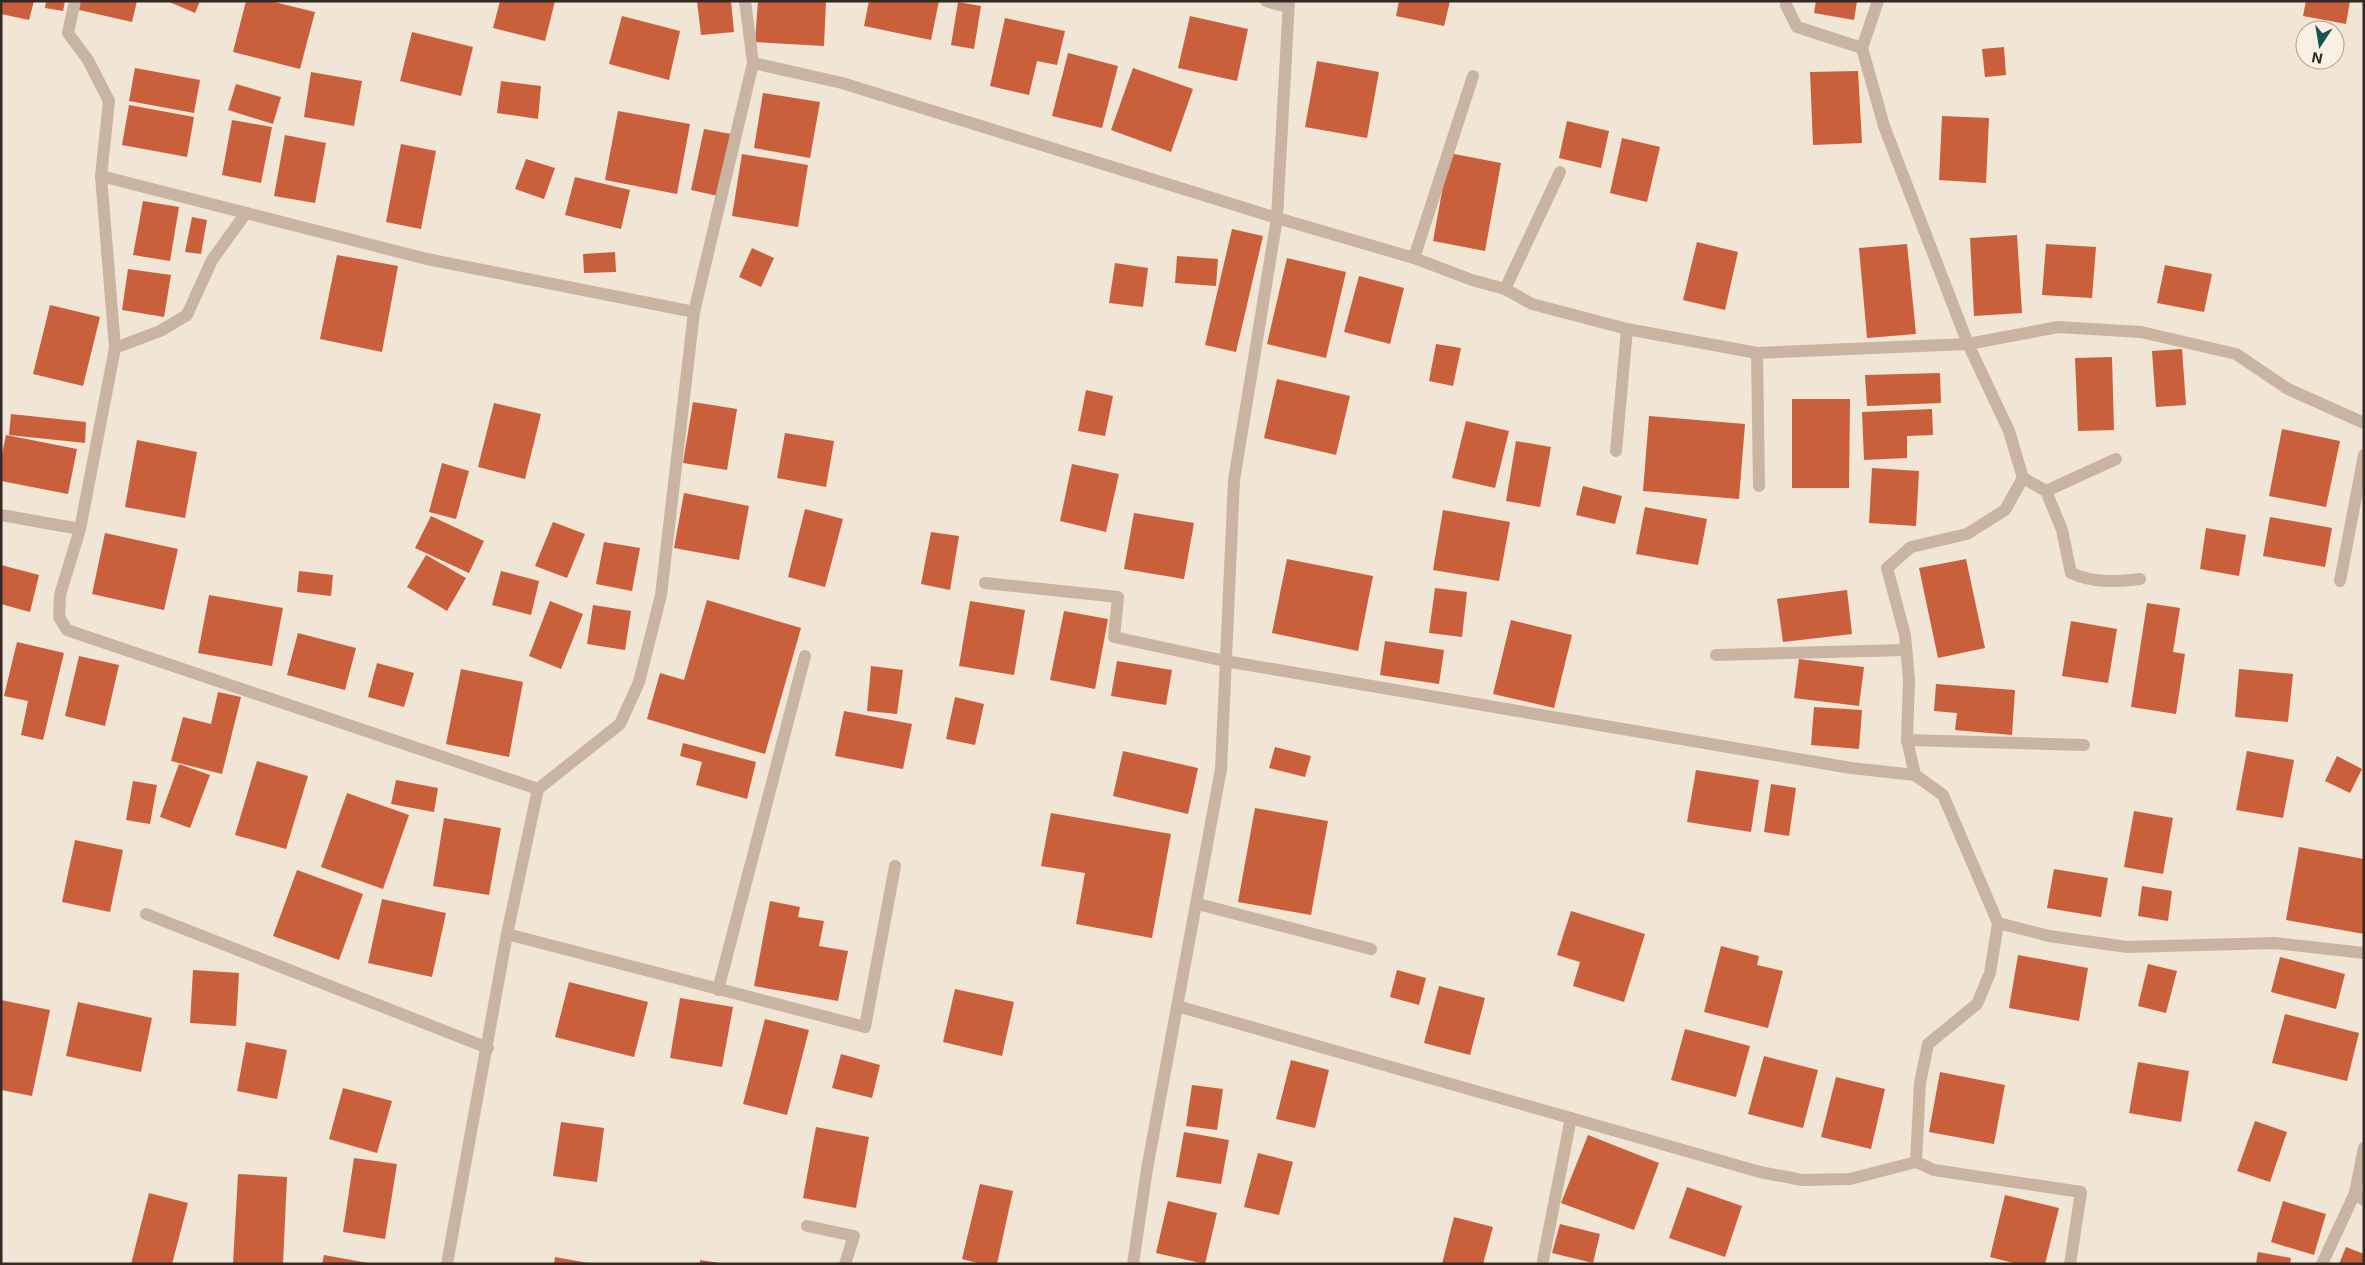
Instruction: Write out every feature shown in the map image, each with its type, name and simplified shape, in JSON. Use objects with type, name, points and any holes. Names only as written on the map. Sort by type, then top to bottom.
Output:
[{"type":"street","points":[[75,1],[68,33],[88,60],[109,102],[101,176],[115,348],[80,529],[60,595],[59,617],[68,630],[538,789]]},
{"type":"street","points":[[447,1264],[488,1048],[507,934],[538,789],[620,724],[639,682],[660,595],[694,312],[753,63],[745,1]]},
{"type":"street","points":[[1133,1264],[1147,1169],[1198,904],[1221,769],[1234,480],[1277,218],[1288,4],[1266,1]]},
{"type":"street","points":[[1786,1],[1786,5],[1797,27],[1862,48]]},
{"type":"street","points":[[1878,1],[1862,48],[1884,126],[1968,344],[2009,431],[2023,478],[2046,491],[2062,530],[2071,573],[2087,580],[2124,581],[2140,578]]},
{"type":"street","points":[[753,63],[842,83],[1277,218],[1414,258],[1472,280],[1505,290],[1532,304],[1627,330],[1757,353],[1968,344],[2058,327],[2140,332],[2236,354],[2288,389],[2364,423]]},
{"type":"street","points":[[1414,258],[1473,76]]},
{"type":"street","points":[[1505,290],[1560,172]]},
{"type":"street","points":[[101,176],[427,259],[694,312]]},
{"type":"street","points":[[115,348],[160,331],[187,315],[212,260],[246,213]]},
{"type":"street","points":[[1616,451],[1627,330]]},
{"type":"street","points":[[1757,353],[1759,486]]},
{"type":"street","points":[[2340,581],[2364,455]]},
{"type":"street","points":[[2046,491],[2116,459]]},
{"type":"street","points":[[1915,776],[1907,740],[1909,680],[1905,635],[1887,568],[1911,547],[1967,534],[1990,520],[2004,510],[2023,478]]},
{"type":"street","points":[[1,515],[80,529]]},
{"type":"street","points":[[985,583],[1118,597],[1114,637],[1225,662],[1851,768],[1915,776],[1943,795],[1998,923],[1990,973],[1977,1004],[1928,1044],[1920,1083],[1916,1162]]},
{"type":"street","points":[[1716,655],[1906,650]]},
{"type":"street","points":[[718,990],[805,656]]},
{"type":"street","points":[[1907,740],[2084,746]]},
{"type":"street","points":[[507,934],[865,1027],[895,866]]},
{"type":"street","points":[[1198,904],[1371,949]]},
{"type":"street","points":[[146,914],[488,1048]]},
{"type":"street","points":[[1998,923],[2049,936],[2127,946],[2274,943],[2364,953]]},
{"type":"street","points":[[1177,1006],[1760,1172],[1802,1180],[1850,1179],[1916,1162],[1934,1170],[2081,1192],[2070,1264]]},
{"type":"street","points":[[1543,1260],[1571,1118]]},
{"type":"street","points":[[2322,1264],[2359,1196],[2364,1148]]},
{"type":"street","points":[[807,1226],[854,1236],[845,1264]]},
{"type":"building","points":[[1,1],[34,1],[29,20],[1,14]]},
{"type":"building","points":[[46,1],[65,1],[63,11],[45,8]]},
{"type":"building","points":[[76,1],[137,1],[132,22],[75,9]]},
{"type":"building","points":[[167,1],[200,1],[195,13]]},
{"type":"building","points":[[246,1],[270,1],[315,12],[300,69],[233,52]]},
{"type":"building","points":[[500,1],[555,1],[545,41],[493,28]]},
{"type":"building","points":[[697,1],[731,1],[734,32],[701,35]]},
{"type":"building","points":[[758,1],[826,1],[824,46],[755,42]]},
{"type":"building","points":[[869,1],[939,1],[931,40],[864,26]]},
{"type":"building","points":[[1399,1],[1450,1],[1444,26],[1396,16]]},
{"type":"building","points":[[1816,1],[1857,1],[1854,20],[1814,13]]},
{"type":"building","points":[[2306,1],[2350,1],[2346,24],[2345,20],[2324,20],[2303,16]]},
{"type":"building","points":[[958,2],[981,6],[974,49],[951,45]]},
{"type":"building","points":[[622,16],[680,31],[669,80],[609,64]]},
{"type":"building","points":[[1190,16],[1248,29],[1237,81],[1178,68]]},
{"type":"building","points":[[1005,18],[1065,31],[1057,65],[1037,61],[1029,95],[990,86]]},
{"type":"building","points":[[412,32],[473,47],[461,96],[400,81]]},
{"type":"building","points":[[2004,47],[2006,75],[1985,77],[1982,49]]},
{"type":"building","points":[[1068,53],[1118,66],[1102,128],[1052,116]]},
{"type":"building","points":[[1317,61],[1379,72],[1367,138],[1305,127]]},
{"type":"building","points":[[135,68],[200,80],[194,113],[129,101]]},
{"type":"building","points":[[1133,68],[1193,89],[1171,152],[1111,130]]},
{"type":"building","points":[[1858,71],[1862,143],[1813,145],[1810,72]]},
{"type":"building","points":[[311,72],[362,81],[354,126],[304,117]]},
{"type":"building","points":[[501,81],[541,86],[538,119],[497,113]]},
{"type":"building","points":[[236,84],[281,97],[273,124],[228,110]]},
{"type":"building","points":[[763,93],[820,102],[810,158],[754,148]]},
{"type":"building","points":[[129,105],[194,117],[187,157],[122,145]]},
{"type":"building","points":[[618,111],[690,124],[677,194],[605,180]]},
{"type":"building","points":[[1942,116],[1989,118],[1986,183],[1939,180]]},
{"type":"building","points":[[232,120],[272,127],[261,183],[222,175]]},
{"type":"building","points":[[1567,121],[1609,131],[1601,168],[1559,158]]},
{"type":"building","points":[[704,129],[731,134],[718,196],[691,190]]},
{"type":"building","points":[[285,135],[326,143],[315,203],[274,196]]},
{"type":"building","points":[[1622,138],[1660,147],[1647,202],[1610,193]]},
{"type":"building","points":[[401,144],[436,151],[421,229],[386,222]]},
{"type":"building","points":[[1449,153],[1501,163],[1485,251],[1433,241]]},
{"type":"building","points":[[742,154],[808,165],[798,227],[732,216]]},
{"type":"building","points":[[526,159],[555,168],[544,199],[515,189]]},
{"type":"building","points":[[575,177],[630,190],[621,229],[565,215]]},
{"type":"building","points":[[143,201],[179,207],[170,261],[133,255]]},
{"type":"building","points":[[192,217],[207,220],[201,254],[185,252]]},
{"type":"building","points":[[1232,229],[1263,236],[1236,352],[1205,345]]},
{"type":"building","points":[[2017,235],[2022,313],[1974,316],[1970,238]]},
{"type":"building","points":[[1697,242],[1738,252],[1725,310],[1683,300]]},
{"type":"building","points":[[1907,244],[1916,334],[1867,338],[1859,248]]},
{"type":"building","points":[[2046,244],[2096,247],[2092,298],[2042,295]]},
{"type":"building","points":[[752,248],[774,258],[761,287],[739,277]]},
{"type":"building","points":[[615,252],[616,272],[584,273],[583,254]]},
{"type":"building","points":[[337,255],[398,266],[382,352],[320,339]]},
{"type":"building","points":[[1177,256],[1218,259],[1216,286],[1175,283]]},
{"type":"building","points":[[1287,258],[1346,272],[1326,358],[1267,344]]},
{"type":"building","points":[[1115,263],[1148,268],[1143,307],[1109,303]]},
{"type":"building","points":[[2165,265],[2212,274],[2204,312],[2157,303]]},
{"type":"building","points":[[128,269],[171,275],[164,317],[122,310]]},
{"type":"building","points":[[1359,276],[1404,288],[1390,344],[1344,332]]},
{"type":"building","points":[[50,305],[100,317],[83,386],[33,374]]},
{"type":"building","points":[[1436,344],[1461,348],[1453,386],[1429,381]]},
{"type":"building","points":[[2182,349],[2186,405],[2156,407],[2152,351]]},
{"type":"building","points":[[2112,357],[2114,430],[2078,431],[2075,358]]},
{"type":"building","points":[[1940,373],[1941,403],[1867,406],[1865,375]]},
{"type":"building","points":[[1277,379],[1350,396],[1336,455],[1264,438]]},
{"type":"building","points":[[1086,390],[1113,396],[1105,436],[1078,431]]},
{"type":"building","points":[[1792,399],[1850,399],[1849,488],[1792,488]]},
{"type":"building","points":[[693,402],[737,409],[727,470],[683,463]]},
{"type":"building","points":[[494,403],[541,414],[525,479],[478,467]]},
{"type":"building","points":[[1932,409],[1933,435],[1907,436],[1907,458],[1864,460],[1862,412]]},
{"type":"building","points":[[11,414],[86,422],[85,443],[9,435]]},
{"type":"building","points":[[1649,416],[1745,424],[1739,499],[1643,491]]},
{"type":"building","points":[[1466,421],[1509,431],[1495,488],[1452,478]]},
{"type":"building","points":[[2282,429],[2340,441],[2326,507],[2269,496]]},
{"type":"building","points":[[785,433],[834,441],[826,487],[777,478]]},
{"type":"building","points":[[6,435],[77,449],[68,494],[1,481],[1,459]]},
{"type":"building","points":[[137,440],[197,452],[185,518],[125,507]]},
{"type":"building","points":[[1516,441],[1551,447],[1540,507],[1506,501]]},
{"type":"building","points":[[442,463],[469,471],[456,519],[429,512]]},
{"type":"building","points":[[1072,464],[1119,474],[1106,532],[1060,521]]},
{"type":"building","points":[[1872,468],[1919,471],[1916,526],[1869,523]]},
{"type":"building","points":[[1583,486],[1622,496],[1615,524],[1576,515]]},
{"type":"building","points":[[684,493],[749,506],[739,560],[674,548]]},
{"type":"building","points":[[1645,507],[1707,519],[1698,565],[1636,554]]},
{"type":"building","points":[[805,509],[843,519],[825,587],[788,577]]},
{"type":"building","points":[[1443,510],[1510,522],[1499,581],[1433,570]]},
{"type":"building","points":[[1134,513],[1194,523],[1184,579],[1124,569]]},
{"type":"building","points":[[431,516],[484,541],[469,573],[415,548]]},
{"type":"building","points":[[2270,517],[2332,528],[2325,567],[2263,556]]},
{"type":"building","points":[[553,522],[585,534],[567,578],[535,566]]},
{"type":"building","points":[[2206,528],[2246,535],[2239,576],[2200,569]]},
{"type":"building","points":[[931,532],[959,536],[950,590],[921,584]]},
{"type":"building","points":[[105,533],[178,549],[164,610],[92,594]]},
{"type":"building","points":[[604,542],[640,548],[632,591],[596,584]]},
{"type":"building","points":[[426,555],[466,578],[447,611],[407,587]]},
{"type":"building","points":[[1287,559],[1373,576],[1358,651],[1272,633]]},
{"type":"building","points":[[1966,559],[1985,648],[1938,658],[1919,568]]},
{"type":"building","points":[[1,565],[39,575],[30,612],[1,604]]},
{"type":"building","points":[[299,571],[333,575],[331,596],[297,592]]},
{"type":"building","points":[[501,571],[539,581],[531,615],[492,605]]},
{"type":"building","points":[[1435,588],[1467,592],[1462,637],[1429,633]]},
{"type":"building","points":[[1847,590],[1852,634],[1783,642],[1777,599]]},
{"type":"building","points":[[209,595],[283,608],[272,666],[198,653]]},
{"type":"building","points":[[707,600],[801,628],[765,754],[647,719],[660,673],[684,680]]},
{"type":"building","points":[[550,601],[583,614],[561,669],[529,656]]},
{"type":"building","points":[[970,601],[1025,610],[1014,675],[959,666]]},
{"type":"building","points":[[2147,603],[2180,608],[2173,652],[2185,654],[2176,714],[2131,707]]},
{"type":"building","points":[[593,605],[631,611],[625,650],[587,644]]},
{"type":"building","points":[[1064,611],[1108,619],[1095,689],[1050,680]]},
{"type":"building","points":[[1511,620],[1572,635],[1554,708],[1493,694]]},
{"type":"building","points":[[2071,621],[2117,629],[2108,683],[2062,676]]},
{"type":"building","points":[[298,633],[356,648],[345,690],[287,675]]},
{"type":"building","points":[[1385,641],[1444,650],[1439,684],[1380,675]]},
{"type":"building","points":[[17,642],[64,653],[43,740],[21,735],[28,701],[4,696]]},
{"type":"building","points":[[79,656],[119,665],[105,726],[65,716]]},
{"type":"building","points":[[1799,659],[1864,667],[1859,706],[1794,698]]},
{"type":"building","points":[[1117,661],[1172,670],[1166,705],[1111,696]]},
{"type":"building","points":[[377,663],[414,673],[404,707],[368,697]]},
{"type":"building","points":[[871,666],[903,670],[897,714],[867,711]]},
{"type":"building","points":[[461,669],[523,682],[509,757],[446,744]]},
{"type":"building","points":[[2239,669],[2293,674],[2288,722],[2235,717]]},
{"type":"building","points":[[1936,684],[2015,690],[2012,735],[1955,730],[1957,713],[1934,711]]},
{"type":"building","points":[[218,692],[241,697],[222,774],[171,761],[183,717],[211,724]]},
{"type":"building","points":[[955,697],[984,704],[975,745],[946,739]]},
{"type":"building","points":[[1814,707],[1862,710],[1859,749],[1811,745]]},
{"type":"building","points":[[844,711],[912,724],[903,769],[835,756]]},
{"type":"building","points":[[683,743],[756,762],[747,799],[696,785],[702,762],[680,756]]},
{"type":"building","points":[[1275,747],[1311,756],[1305,777],[1269,768]]},
{"type":"building","points":[[1123,751],[1198,768],[1188,814],[1113,796]]},
{"type":"building","points":[[2247,751],[2294,760],[2283,818],[2236,810]]},
{"type":"building","points":[[2337,756],[2362,769],[2350,793],[2325,781]]},
{"type":"building","points":[[257,761],[308,776],[286,849],[235,835]]},
{"type":"building","points":[[179,764],[210,775],[190,828],[160,817]]},
{"type":"building","points":[[1696,770],[1759,780],[1751,832],[1687,822]]},
{"type":"building","points":[[396,780],[438,788],[434,812],[391,804]]},
{"type":"building","points":[[133,781],[157,785],[150,824],[126,820]]},
{"type":"building","points":[[1771,784],[1796,788],[1789,836],[1764,832]]},
{"type":"building","points":[[347,793],[409,815],[383,889],[321,867]]},
{"type":"building","points":[[1255,808],[1328,821],[1311,915],[1238,902]]},
{"type":"building","points":[[2134,811],[2173,818],[2163,874],[2124,867]]},
{"type":"building","points":[[1051,813],[1171,834],[1152,938],[1076,924],[1085,873],[1041,866]]},
{"type":"building","points":[[444,818],[501,828],[489,895],[433,886]]},
{"type":"building","points":[[75,840],[123,850],[110,912],[62,902]]},
{"type":"building","points":[[2299,847],[2364,859],[2364,934],[2286,920]]},
{"type":"building","points":[[2054,869],[2108,878],[2101,917],[2047,908]]},
{"type":"building","points":[[297,870],[363,894],[339,960],[273,936]]},
{"type":"building","points":[[2142,886],[2172,891],[2168,921],[2138,916]]},
{"type":"building","points":[[382,899],[446,913],[432,977],[368,963]]},
{"type":"building","points":[[770,901],[800,907],[798,917],[824,921],[819,946],[848,951],[838,1001],[754,986]]},
{"type":"building","points":[[1571,911],[1645,934],[1624,1002],[1573,986],[1580,962],[1557,955]]},
{"type":"building","points":[[1721,946],[1759,956],[1757,965],[1783,971],[1768,1028],[1704,1012]]},
{"type":"building","points":[[2018,955],[2088,968],[2079,1021],[2009,1008]]},
{"type":"building","points":[[2280,957],[2345,974],[2336,1009],[2271,992]]},
{"type":"building","points":[[2148,964],[2177,971],[2166,1013],[2138,1006]]},
{"type":"building","points":[[193,970],[239,973],[236,1026],[190,1023]]},
{"type":"building","points":[[1397,970],[1426,978],[1419,1005],[1390,997]]},
{"type":"building","points":[[569,982],[648,1002],[634,1057],[555,1037]]},
{"type":"building","points":[[1439,986],[1485,998],[1470,1055],[1424,1043]]},
{"type":"building","points":[[955,989],[1014,1002],[1002,1056],[943,1042]]},
{"type":"building","points":[[680,998],[733,1007],[722,1067],[670,1058]]},
{"type":"building","points":[[1,1000],[50,1010],[32,1096],[1,1090]]},
{"type":"building","points":[[78,1002],[152,1018],[141,1072],[66,1056]]},
{"type":"building","points":[[2285,1014],[2359,1033],[2347,1081],[2272,1063]]},
{"type":"building","points":[[765,1019],[809,1030],[787,1115],[743,1104]]},
{"type":"building","points":[[1685,1029],[1750,1046],[1736,1097],[1671,1080]]},
{"type":"building","points":[[246,1042],[287,1050],[277,1099],[237,1091]]},
{"type":"building","points":[[841,1054],[880,1065],[872,1098],[832,1088]]},
{"type":"building","points":[[1764,1056],[1818,1070],[1803,1128],[1748,1114]]},
{"type":"building","points":[[1291,1060],[1329,1070],[1315,1128],[1276,1119]]},
{"type":"building","points":[[2138,1062],[2189,1071],[2181,1122],[2129,1113]]},
{"type":"building","points":[[1940,1072],[2005,1085],[1994,1144],[1929,1132]]},
{"type":"building","points":[[1836,1077],[1885,1089],[1871,1149],[1821,1137]]},
{"type":"building","points":[[1192,1085],[1223,1089],[1217,1130],[1186,1126]]},
{"type":"building","points":[[343,1088],[392,1101],[377,1153],[329,1139]]},
{"type":"building","points":[[2255,1121],[2287,1132],[2270,1182],[2237,1171]]},
{"type":"building","points":[[561,1122],[604,1128],[597,1182],[553,1176]]},
{"type":"building","points":[[816,1127],[869,1137],[856,1208],[803,1198]]},
{"type":"building","points":[[1184,1132],[1229,1140],[1221,1184],[1176,1177]]},
{"type":"building","points":[[1588,1135],[1659,1163],[1634,1230],[1561,1203]]},
{"type":"building","points":[[1258,1153],[1293,1162],[1279,1215],[1244,1207]]},
{"type":"building","points":[[354,1158],[397,1164],[385,1239],[343,1232]]},
{"type":"building","points":[[238,1174],[287,1177],[283,1264],[233,1264]]},
{"type":"building","points":[[980,1184],[1013,1191],[997,1264],[981,1264],[962,1259]]},
{"type":"building","points":[[1687,1187],[1742,1206],[1725,1257],[1669,1238]]},
{"type":"building","points":[[149,1193],[188,1203],[172,1264],[131,1264]]},
{"type":"building","points":[[2005,1195],[2059,1208],[2045,1264],[2017,1264],[1990,1257]]},
{"type":"building","points":[[1168,1201],[1217,1213],[1205,1264],[1156,1253]]},
{"type":"building","points":[[2283,1201],[2326,1214],[2314,1255],[2271,1242]]},
{"type":"building","points":[[1454,1217],[1493,1227],[1483,1264],[1442,1264]]},
{"type":"building","points":[[1560,1224],[1600,1234],[1593,1263],[1552,1253]]},
{"type":"building","points":[[2346,1247],[2364,1254],[2364,1264],[2339,1264]]},
{"type":"building","points":[[2258,1252],[2291,1258],[2290,1264],[2256,1264]]},
{"type":"building","points":[[324,1255],[368,1263],[368,1264],[322,1264]]},
{"type":"building","points":[[555,1257],[588,1263],[588,1264],[554,1264]]},
{"type":"building","points":[[700,1260],[720,1263],[720,1264],[700,1264]]}]
